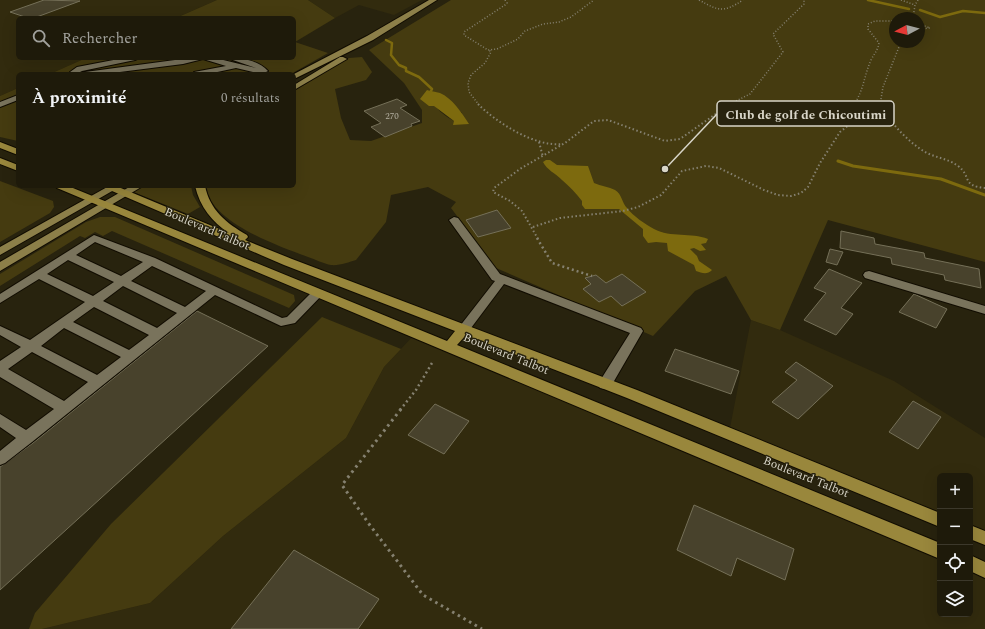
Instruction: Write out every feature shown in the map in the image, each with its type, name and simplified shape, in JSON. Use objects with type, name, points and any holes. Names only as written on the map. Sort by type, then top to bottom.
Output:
[{"type":"highway","points":[[0,144],[16,146]]},
{"type":"highway","points":[[0,144],[16,151]]},
{"type":"highway","points":[[0,161],[16,167]]},
{"type":"highway","name":"Boulevard Talbot","points":[[65,188],[937,550]]},
{"type":"highway","name":"Boulevard Talbot","points":[[114,188],[125,194],[277,256],[605,384],[937,519]]},
{"type":"highway","points":[[200,188],[202,197],[213,216],[238,234],[277,256]]},
{"type":"highway","points":[[448,348],[464,329]]},
{"type":"highway","points":[[973,533],[985,538]]},
{"type":"highway","points":[[973,564],[985,570]]},
{"type":"main road","points":[[296,76],[370,38],[434,0]]},
{"type":"main road","points":[[296,87],[339,62],[370,38]]},
{"type":"main road","points":[[0,252],[93,200],[111,188]]},
{"type":"main road","points":[[0,267],[135,188]]},
{"type":"lane","points":[[74,72],[80,69],[125,60]]},
{"type":"lane","points":[[101,72],[192,60]]},
{"type":"lane","points":[[214,60],[236,66],[267,71]]},
{"type":"lane","points":[[238,60],[267,71]]},
{"type":"lane","points":[[207,72],[236,66],[245,62]]},
{"type":"lane","points":[[263,72],[267,71]]},
{"type":"lane","points":[[1,105],[16,98]]},
{"type":"lane","points":[[1,105],[16,103]]},
{"type":"lane","points":[[454,220],[496,277],[637,331],[605,384]]},
{"type":"lane","points":[[0,299],[94,238],[152,261],[281,322],[291,320],[318,293]]},
{"type":"lane","points":[[68,255],[186,312]]},
{"type":"lane","points":[[0,368],[152,261]]},
{"type":"lane","points":[[39,274],[158,334]]},
{"type":"lane","points":[[869,275],[985,310]]},
{"type":"lane","points":[[464,329],[502,280]]},
{"type":"lane","points":[[0,459],[214,290]]},
{"type":"lane","points":[[64,322],[130,356]]},
{"type":"lane","points":[[0,330],[98,381]]},
{"type":"lane","points":[[0,371],[64,408]]},
{"type":"lane","points":[[0,420],[27,438]]},
{"type":"path","points":[[505,0],[507,3],[501,8],[464,32],[464,35],[491,52],[485,64],[473,70],[468,90],[472,97],[502,123],[539,142],[548,144],[564,143]]},
{"type":"path","points":[[488,50],[502,47],[518,39],[525,31],[536,26],[558,22],[571,16],[594,0]]},
{"type":"path","points":[[699,0],[715,9],[729,10],[743,0]]},
{"type":"path","points":[[592,276],[552,263],[522,212],[493,192],[494,188],[564,143],[589,124],[600,120],[616,122],[665,141],[680,139],[687,135],[724,106],[750,94],[783,52],[773,34],[804,4],[804,0]]},
{"type":"path","points":[[901,0],[915,5]]},
{"type":"path","points":[[914,12],[915,5],[918,0]]},
{"type":"path","points":[[856,119],[850,111],[861,94],[871,61],[878,49],[879,43],[867,26],[875,21],[889,21]]},
{"type":"path","points":[[925,26],[930,28],[925,28]]},
{"type":"path","points":[[532,227],[560,218],[623,211],[638,207],[661,195],[682,171],[706,166],[719,168],[764,190],[778,195],[791,196],[801,193],[808,187],[820,163],[840,132],[856,119],[876,111],[880,107],[883,87],[899,48]]},
{"type":"path","points":[[880,107],[899,130],[916,146],[936,157],[957,165],[964,171],[966,179],[971,185],[985,188]]},
{"type":"path","points":[[539,142],[543,157]]},
{"type":"path","points":[[432,363],[416,390],[342,485],[369,524],[423,595],[482,629]]},
{"type":"shaded area","points":[[0,0],[217,0],[181,16],[16,16],[16,60],[82,60],[54,72],[16,72],[16,89],[0,96]]},
{"type":"shaded area","points":[[217,0],[308,0],[335,18],[296,41],[296,16],[181,16]]},
{"type":"shaded area","points":[[308,0],[422,0],[394,15],[359,5],[335,18]]},
{"type":"shaded area","points":[[451,0],[985,0],[985,262],[828,220],[780,330],[751,320],[726,276],[695,291],[653,336],[496,268],[451,208],[456,202],[428,187],[391,195],[386,222],[356,260],[337,265],[325,264],[247,231],[219,211],[210,199],[206,188],[296,188],[296,90],[349,58],[362,57],[372,72],[366,80],[335,89],[341,118],[350,140],[371,141],[422,123],[422,110],[404,83],[369,50]],"holes":[[[427,90],[441,94],[462,113],[454,121],[449,118],[437,108]]]},
{"type":"shaded area","points":[[296,42],[328,53],[295,72],[54,72],[82,60],[296,60]]},
{"type":"shaded area","points":[[16,89],[16,141],[0,137],[0,96]]},
{"type":"shaded area","points":[[427,90],[440,93],[449,98],[469,124],[453,125],[454,121],[434,106],[429,106],[420,99]]},
{"type":"shaded area","points":[[550,160],[557,165],[588,166],[594,183],[613,189],[617,192],[621,196],[625,206],[639,220],[654,229],[661,232],[708,239],[706,243],[701,244],[706,250],[700,251],[694,248],[690,249],[697,256],[699,261],[712,270],[706,273],[696,271],[694,265],[668,251],[667,243],[648,243],[643,236],[643,229],[619,209],[585,209],[582,205],[582,201],[575,192],[545,165],[543,162]]},
{"type":"shaded area","points":[[0,181],[53,201],[54,207],[50,213],[0,242]]},
{"type":"shaded area","points":[[136,188],[191,188],[193,195],[200,207],[188,214],[131,191]]},
{"type":"shaded area","points":[[100,217],[115,217],[294,295],[295,301],[289,308],[112,231],[103,236],[95,232],[85,238],[80,236],[0,286],[0,274],[86,222]]},
{"type":"shaded area","points":[[322,317],[401,349],[384,367],[346,438],[223,536],[150,603],[42,629],[29,629],[35,613],[111,524]]},
{"type":"shaded area","points":[[751,320],[780,330],[894,381],[985,438],[985,538],[973,533],[973,473],[937,473],[937,519],[729,433]]},
{"type":"shaded area","points":[[415,334],[937,550],[937,617],[973,617],[973,564],[985,570],[985,629],[42,629],[150,603],[223,536],[346,438],[384,367]]},
{"type":"building","points":[[44,0],[80,1],[39,16],[22,16],[10,12]]},
{"type":"building","points":[[397,99],[407,105],[400,108],[420,121],[411,124],[412,126],[385,137],[371,127],[381,123],[364,111]]},
{"type":"building","points":[[497,210],[511,228],[478,237],[466,220]]},
{"type":"building","points":[[841,231],[874,238],[875,244],[924,253],[925,258],[979,269],[981,288],[945,280],[944,275],[892,264],[891,258],[840,248]]},
{"type":"building","points":[[830,249],[843,252],[837,265],[826,262]]},
{"type":"building","points":[[829,269],[862,283],[841,308],[853,314],[836,335],[804,320],[826,293],[814,288]]},
{"type":"building","points":[[622,274],[646,292],[622,306],[611,296],[599,302],[583,289],[591,284],[585,278],[596,275],[606,283]]},
{"type":"building","points":[[914,294],[947,309],[936,328],[899,312]]},
{"type":"building","points":[[197,311],[268,346],[0,590],[0,467],[33,443]]},
{"type":"building","points":[[675,349],[739,371],[731,394],[665,371]]},
{"type":"building","points":[[796,362],[833,386],[798,419],[772,402],[797,380],[785,372]]},
{"type":"building","points":[[913,401],[941,417],[918,449],[889,432]]},
{"type":"building","points":[[435,404],[469,421],[444,454],[408,435]]},
{"type":"building","points":[[694,505],[794,549],[785,580],[737,558],[731,576],[677,550]]},
{"type":"building","points":[[294,550],[379,599],[358,629],[231,629]]},
{"type":"waterway","points":[[868,0],[909,9]]},
{"type":"waterway","points":[[920,10],[940,17],[963,11],[985,13]]},
{"type":"waterway","points":[[386,40],[392,43],[391,55],[399,65],[406,68],[406,71],[419,77],[432,89],[431,91]]},
{"type":"waterway","points":[[838,161],[853,166],[941,179],[985,195]]},
{"type":"place","name":"Club de golf de Chicoutimi","points":[[665,169]]}]
